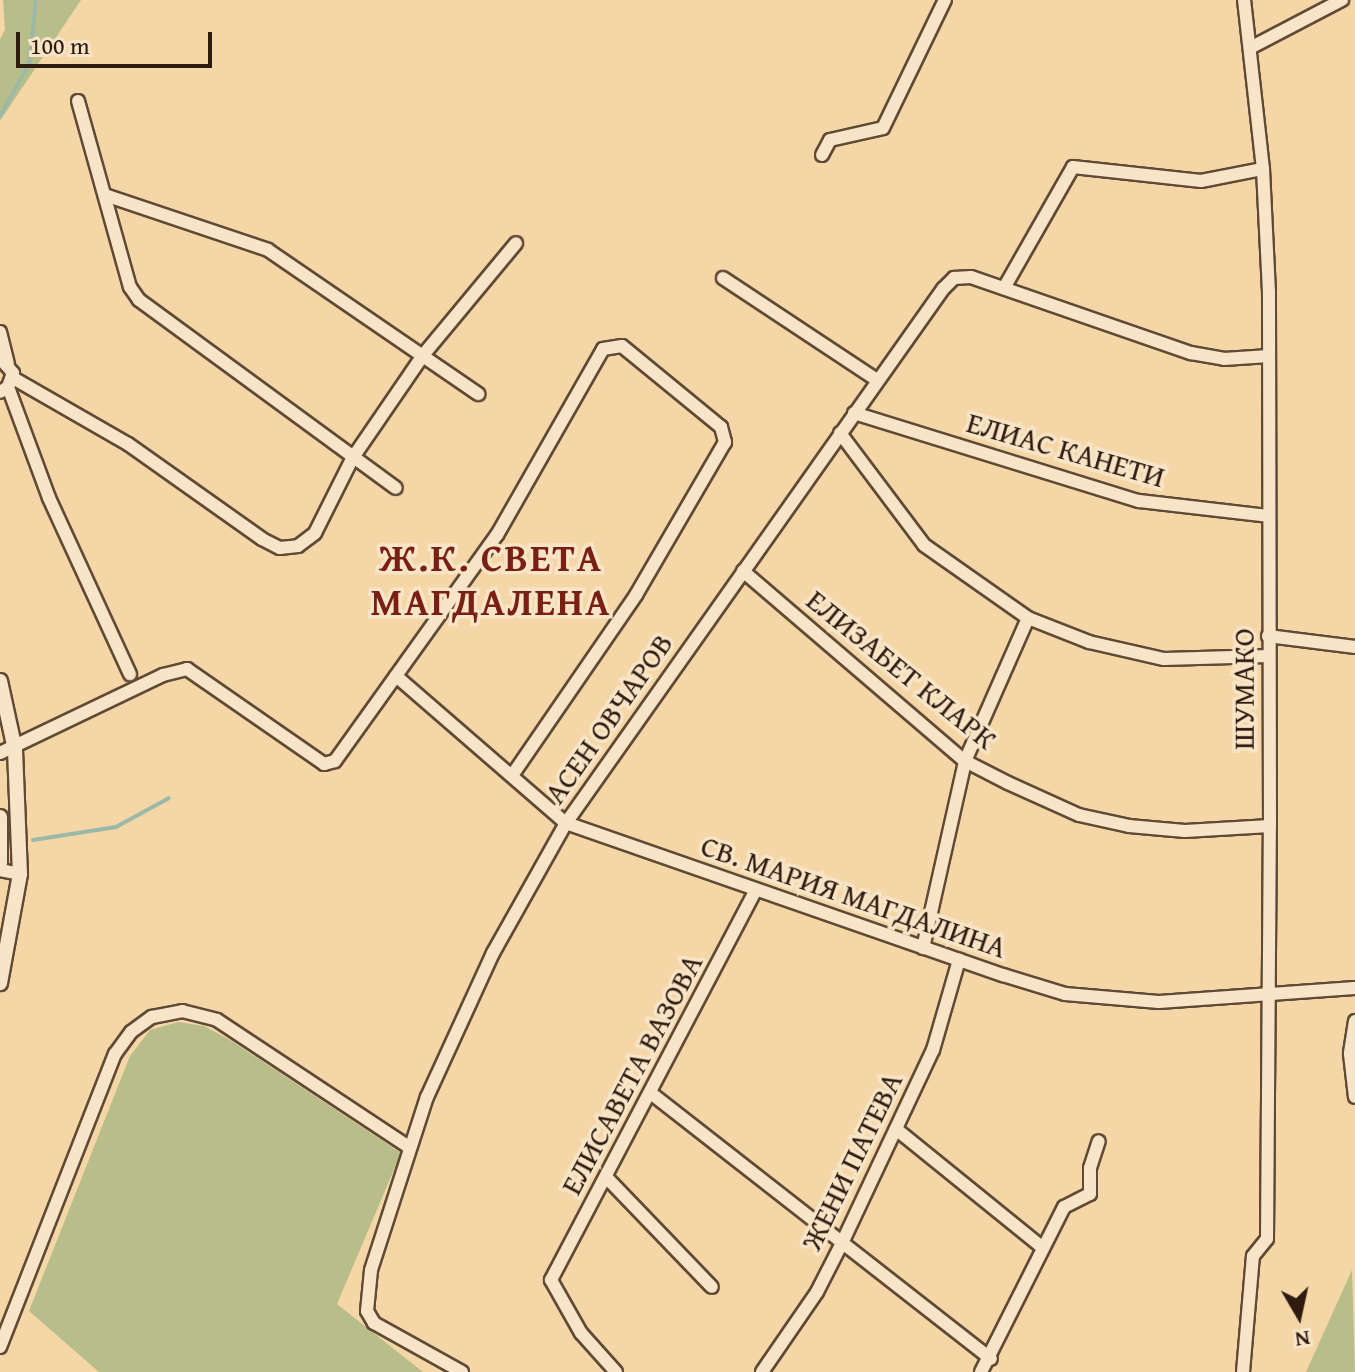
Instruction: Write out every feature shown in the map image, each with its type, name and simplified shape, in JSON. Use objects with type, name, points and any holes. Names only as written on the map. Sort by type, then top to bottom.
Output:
[{"type":"street","points":[[822,155],[830,140],[883,128],[945,0]]},
{"type":"street","name":"ШУМАКО","points":[[1243,1372],[1253,1256],[1267,1239],[1270,826],[1269,356],[1263,169],[1244,0]]},
{"type":"street","points":[[1250,48],[1342,0]]},
{"type":"street","points":[[78,101],[139,300],[352,459],[396,488]]},
{"type":"street","points":[[1263,169],[1201,181],[1073,167],[1004,288],[1191,353],[1224,359],[1269,356]]},
{"type":"street","points":[[105,195],[258,244],[424,354],[478,394]]},
{"type":"street","points":[[7,386],[128,444],[280,548],[298,546],[315,533],[352,459],[424,354],[516,243]]},
{"type":"street","name":"АСЕН ОВЧАРОВ","points":[[460,1370],[374,1323],[367,1311],[371,1270],[409,1147],[493,953],[566,823],[877,380],[954,278],[971,277],[1004,288]]},
{"type":"street","points":[[723,278],[877,380]]},
{"type":"street","points":[[0,332],[7,386],[49,498],[130,674]]},
{"type":"street","points":[[7,751],[163,675],[187,669],[324,764],[335,761],[497,535],[603,349],[622,346],[721,427],[725,442],[636,595],[513,774]]},
{"type":"street","name":"ЕЛИАС КАНЕТИ","points":[[854,413],[1139,501],[1268,516]]},
{"type":"street","points":[[840,433],[924,545],[1028,618],[1089,642],[1164,659],[1202,662],[1268,656]]},
{"type":"street","name":"ЕЛИЗАБЕТ КЛАРК","points":[[743,571],[965,761],[1079,815],[1129,826],[1185,831],[1270,826]]},
{"type":"street","points":[[923,948],[965,761],[1028,618]]},
{"type":"street","points":[[1268,636],[1355,647]]},
{"type":"street","name":"СВ. МАРИЯ МАГДАЛИНА","points":[[396,676],[566,823],[959,960],[1065,994],[1159,1002],[1355,988]]},
{"type":"street","points":[[0,681],[20,874],[0,983]]},
{"type":"street","points":[[0,817],[0,863]]},
{"type":"street","points":[[0,870],[20,874]]},
{"type":"street","name":"ЕЛИСАВЕТА ВАЗОВА","points":[[616,1372],[581,1333],[551,1280],[652,1094],[756,890]]},
{"type":"street","name":"ЖЕНИ ПАТЕВА","points":[[762,1372],[817,1292],[843,1241],[933,1050],[959,960]]},
{"type":"street","points":[[0,1347],[115,1054],[131,1032],[152,1017],[182,1011],[217,1020],[409,1147]]},
{"type":"street","points":[[1355,1021],[1350,1054],[1355,1097]]},
{"type":"street","points":[[652,1094],[991,1359]]},
{"type":"street","points":[[896,1129],[1043,1248]]},
{"type":"street","points":[[981,1372],[991,1359],[1064,1207],[1090,1194],[1090,1168],[1099,1141]]},
{"type":"street","points":[[607,1178],[712,1287]]},
{"type":"green space","points":[[3,0],[81,0],[0,121],[0,39],[5,30]]},
{"type":"green space","points":[[178,1022],[204,1026],[230,1040],[401,1153],[337,1304],[423,1372],[99,1372],[29,1311],[130,1056],[150,1030]]},
{"type":"green space","points":[[1352,1270],[1355,1372],[1306,1372]]},
{"type":"waterway","points":[[0,116],[29,64],[36,0]]},
{"type":"waterway","points":[[33,840],[116,827],[169,798]]},
{"type":"district","name":"Ж.К. СВЕТА МАГДАЛЕНА","points":[[491,580]]}]
